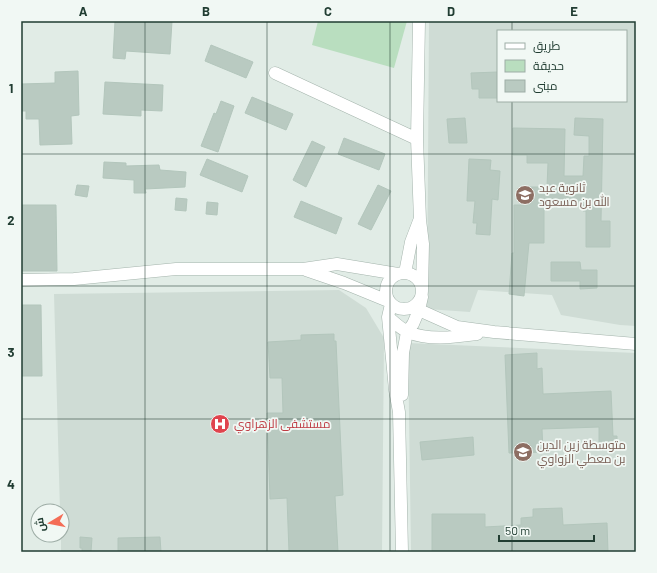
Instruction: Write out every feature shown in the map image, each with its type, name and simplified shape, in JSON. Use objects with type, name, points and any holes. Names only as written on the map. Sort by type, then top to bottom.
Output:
[{"type":"street","points":[[402,552],[399,412],[402,388],[403,354],[407,332],[413,324],[419,310],[422,293],[423,244],[420,220],[417,139],[419,21]]},
{"type":"street","points":[[275,73],[417,139]]},
{"type":"street","points":[[401,273],[420,220]]},
{"type":"street","points":[[21,280],[74,279],[176,269],[303,269],[337,264],[410,274],[419,280],[422,293],[419,302],[414,307],[402,310],[396,308],[390,302],[344,283],[303,269]]},
{"type":"street","points":[[399,412],[395,390],[388,317],[390,302],[386,291],[387,285],[393,276],[401,273]]},
{"type":"street","points":[[419,310],[457,327],[494,332],[636,344]]},
{"type":"street","points":[[388,317],[407,332],[419,336],[453,337],[494,332]]},
{"type":"shaded area","name":"ثانوية عبد الله بن مسعود","points":[[429,21],[636,21],[636,326],[620,325],[561,315],[552,295],[478,290],[470,312],[427,309]]},
{"type":"shaded area","name":"مستشفى الزهراوي","points":[[339,290],[366,308],[384,338],[382,552],[61,552],[61,543],[70,543],[70,503],[60,503],[54,294]]},
{"type":"shaded area","name":"متوسطة زين الدين بن معطي الزواوي","points":[[408,343],[636,353],[636,552],[411,552]]},
{"type":"green space","points":[[318,21],[407,21],[394,68],[312,45]]},
{"type":"building","points":[[115,21],[172,21],[170,54],[126,51],[125,59],[113,58]]},
{"type":"building","points":[[211,45],[253,62],[246,78],[205,61]]},
{"type":"building","points":[[78,71],[79,115],[71,116],[72,144],[40,145],[39,119],[26,119],[26,111],[21,111],[21,84],[55,83],[55,72]]},
{"type":"building","points":[[497,72],[497,98],[479,98],[479,89],[472,89],[471,73]]},
{"type":"building","points":[[105,82],[163,85],[162,111],[141,110],[141,116],[103,114]]},
{"type":"building","points":[[252,97],[293,114],[286,130],[245,113]]},
{"type":"building","points":[[221,101],[234,106],[218,152],[201,146],[214,113],[216,114]]},
{"type":"building","points":[[465,118],[467,143],[449,143],[447,119]]},
{"type":"building","points":[[575,118],[603,119],[601,221],[610,221],[610,247],[586,247],[586,211],[583,211],[583,207],[544,206],[544,243],[529,243],[524,296],[509,294],[512,253],[514,253],[514,205],[528,205],[528,187],[547,187],[548,163],[527,163],[527,155],[513,155],[513,128],[565,129],[564,176],[583,176],[584,156],[589,156],[589,136],[574,135]]},
{"type":"building","points":[[344,138],[385,154],[379,170],[338,154]]},
{"type":"building","points":[[312,141],[325,147],[306,187],[293,180]]},
{"type":"building","points":[[207,159],[248,176],[242,192],[200,175]]},
{"type":"building","points":[[469,159],[491,160],[490,170],[500,171],[498,200],[492,199],[490,235],[476,234],[477,223],[473,223],[475,201],[467,201]]},
{"type":"building","points":[[104,162],[126,163],[126,166],[159,165],[160,170],[186,172],[185,187],[145,189],[146,193],[134,193],[134,180],[103,178]]},
{"type":"building","points":[[77,185],[89,186],[87,197],[75,195]]},
{"type":"building","points":[[378,185],[391,191],[371,230],[358,224]]},
{"type":"building","points":[[176,198],[187,199],[186,211],[175,210]]},
{"type":"building","points":[[301,201],[342,218],[336,234],[294,217]]},
{"type":"building","points":[[207,202],[218,203],[217,215],[206,214]]},
{"type":"building","points":[[21,205],[56,205],[57,271],[21,271]]},
{"type":"building","points":[[551,262],[580,262],[581,270],[597,270],[597,288],[580,289],[580,281],[551,281]]},
{"type":"building","points":[[21,305],[41,305],[42,376],[21,376]]},
{"type":"building","points":[[334,334],[334,341],[336,341],[343,495],[335,496],[338,552],[289,552],[287,498],[270,499],[267,413],[283,413],[282,378],[270,378],[268,342],[301,340],[301,335]]},
{"type":"building","points":[[537,353],[537,369],[542,368],[543,394],[611,391],[613,436],[617,436],[617,450],[599,450],[599,427],[542,429],[543,452],[509,453],[505,355]]},
{"type":"building","points":[[473,437],[474,455],[422,460],[420,442]]},
{"type":"building","points":[[562,508],[563,525],[607,523],[608,552],[432,552],[432,514],[485,514],[485,527],[521,525],[521,518],[533,517],[533,509]]},
{"type":"building","points":[[80,537],[92,538],[91,552],[82,552],[82,548],[80,548]]},
{"type":"building","points":[[160,537],[161,552],[118,552],[118,538]]},
{"type":"place","name":"ثانوية عبد الله بن مسعود","points":[[525,195]]},
{"type":"place","name":"مستشفى الزهراوي","points":[[220,424]]},
{"type":"place","name":"متوسطة زين الدين بن معطي الزواوي","points":[[523,452]]}]
